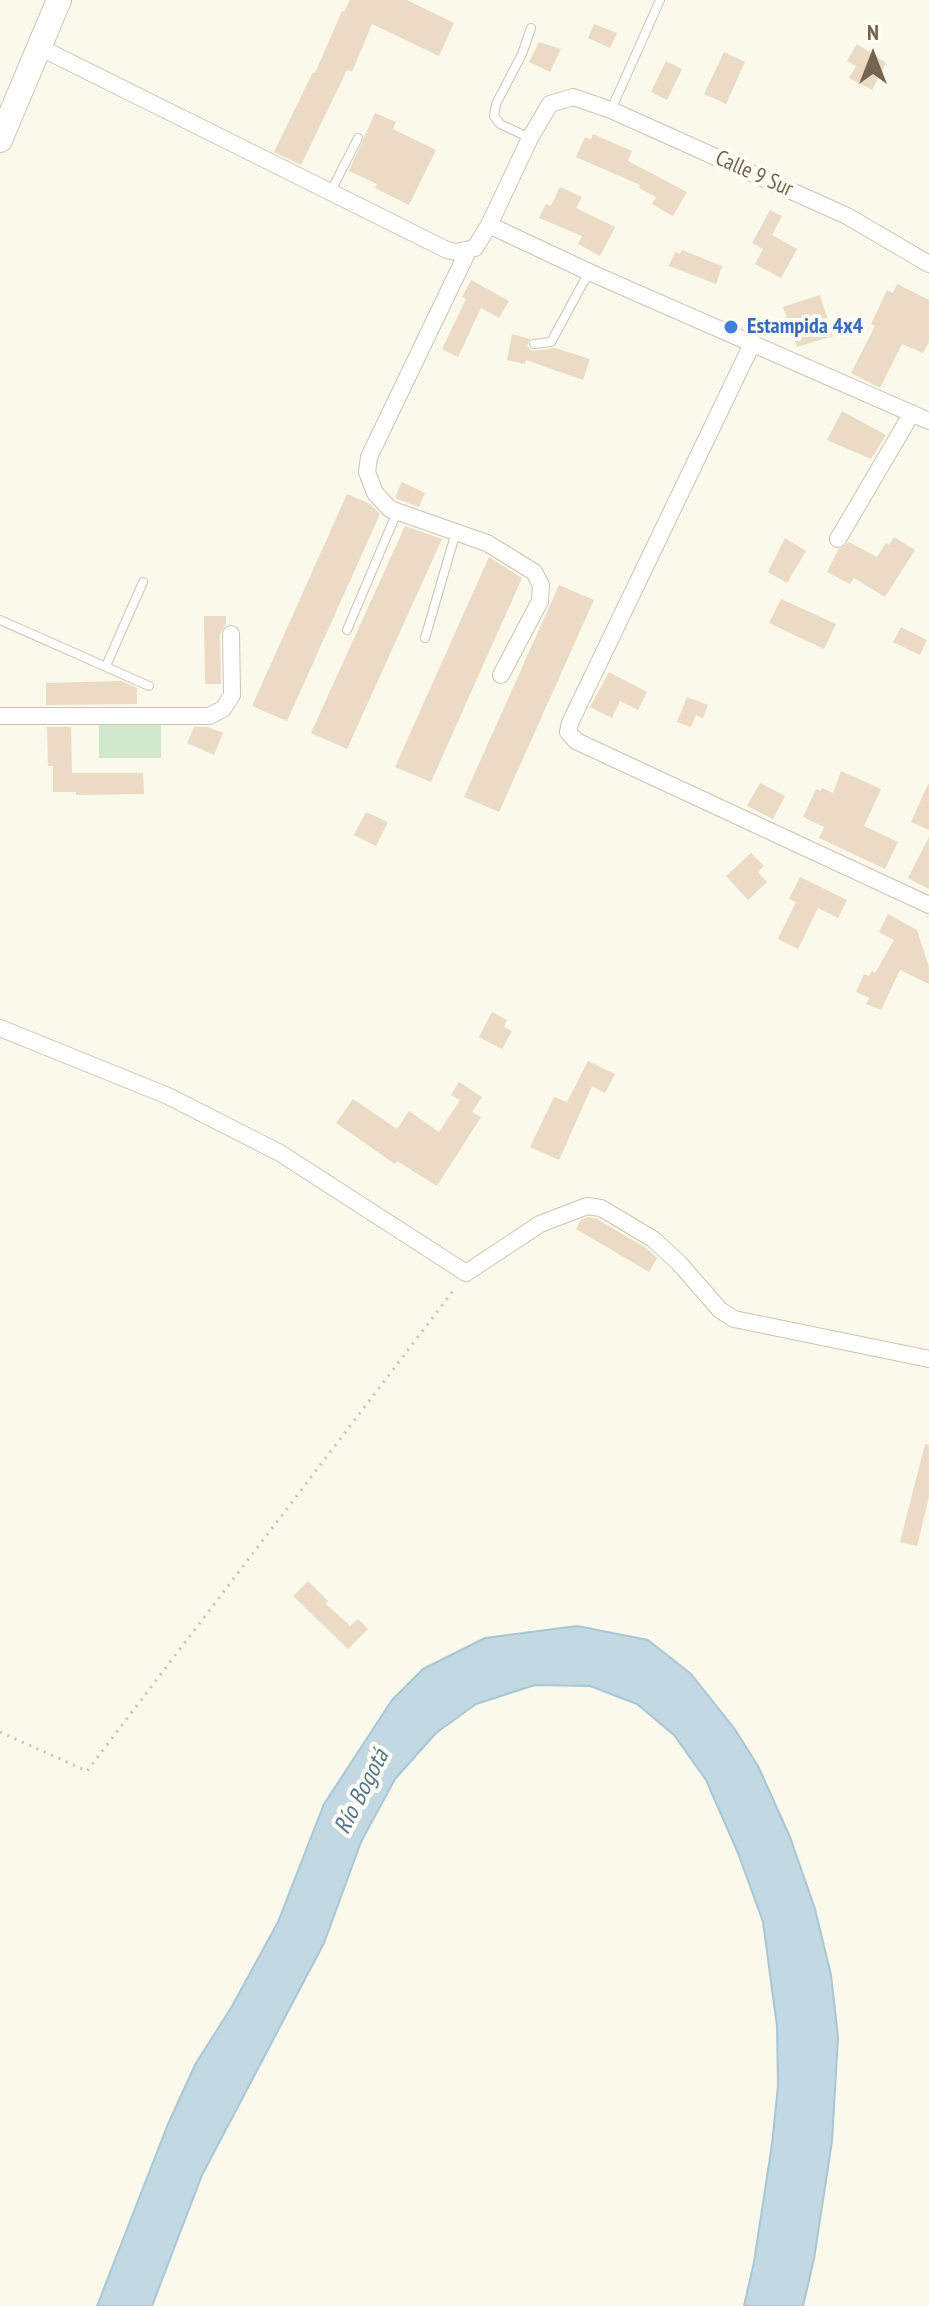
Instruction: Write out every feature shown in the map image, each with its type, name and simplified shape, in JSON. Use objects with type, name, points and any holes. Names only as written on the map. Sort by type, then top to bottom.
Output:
[{"type":"street","points":[[0,140],[57,1]]},
{"type":"street","points":[[39,47],[447,250],[468,251],[475,248],[530,138]]},
{"type":"street","name":"Calle 9 Sur","points":[[530,138],[550,104],[573,97],[611,110],[847,216],[929,264]]},
{"type":"street","points":[[489,225],[929,421]]},
{"type":"street","points":[[468,251],[369,457],[367,472],[375,493],[390,509],[487,543],[534,572],[541,585],[540,601],[501,675]]},
{"type":"street","points":[[753,342],[568,732],[576,741],[929,905]]},
{"type":"street","points":[[838,539],[912,413]]},
{"type":"street","points":[[0,716],[209,716],[223,709],[232,695],[231,634]]},
{"type":"street","points":[[0,1028],[168,1096],[280,1153],[466,1273],[540,1224],[587,1206],[601,1208],[653,1239],[679,1263],[720,1310],[734,1319],[929,1359]]},
{"type":"lane","points":[[611,110],[660,0]]},
{"type":"lane","points":[[530,138],[500,124],[494,116],[496,104],[522,54],[531,28]]},
{"type":"lane","points":[[331,191],[358,138]]},
{"type":"lane","points":[[534,344],[551,342],[589,272]]},
{"type":"lane","points":[[347,630],[397,511]]},
{"type":"lane","points":[[425,638],[456,532]]},
{"type":"lane","points":[[106,666],[143,582]]},
{"type":"lane","points":[[0,620],[149,686]]},
{"type":"path","points":[[0,1732],[87,1771],[466,1273]]},
{"type":"green space","points":[[99,721],[161,721],[161,758],[99,758]]},
{"type":"water","name":"Río Bogotá","points":[[577,1626],[648,1640],[691,1674],[734,1728],[758,1766],[790,1837],[815,1909],[831,1975],[838,2037],[832,2141],[814,2259],[803,2306],[744,2306],[754,2262],[778,2086],[777,2026],[763,1922],[738,1853],[706,1780],[674,1735],[637,1704],[590,1686],[535,1685],[476,1704],[436,1733],[395,1779],[361,1842],[324,1943],[202,2175],[152,2306],[97,2306],[168,2124],[196,2063],[231,2008],[278,1922],[324,1804],[392,1700],[423,1669],[485,1638]]},
{"type":"building","points":[[350,0],[407,0],[454,23],[439,56],[372,24],[352,72],[347,70],[301,165],[274,152]]},
{"type":"building","points":[[594,24],[617,33],[610,48],[588,38]]},
{"type":"building","points":[[539,42],[561,49],[550,72],[529,62]]},
{"type":"building","points":[[857,44],[886,63],[872,90],[849,78],[856,66],[847,61]]},
{"type":"building","points":[[724,52],[745,62],[726,104],[704,94]]},
{"type":"building","points":[[666,61],[682,69],[667,100],[651,92]]},
{"type":"building","points":[[375,113],[396,122],[393,129],[436,150],[409,205],[375,188],[377,184],[349,171]]},
{"type":"building","points":[[593,134],[632,151],[628,161],[687,192],[673,216],[652,204],[656,197],[639,188],[640,185],[576,157],[585,137],[591,139]]},
{"type":"building","points":[[560,187],[582,197],[576,208],[615,227],[600,256],[578,244],[582,236],[539,218],[546,204],[551,206]]},
{"type":"building","points":[[770,210],[782,216],[772,235],[797,249],[781,278],[755,264],[763,249],[752,243]]},
{"type":"building","points":[[682,250],[722,266],[716,284],[669,266],[675,252],[680,254]]},
{"type":"building","points":[[471,280],[509,301],[499,318],[481,308],[458,357],[442,349],[466,299],[462,297]]},
{"type":"building","points":[[897,284],[929,300],[929,342],[923,353],[902,344],[880,388],[851,373],[875,326],[871,324],[887,290],[893,293]]},
{"type":"building","points":[[820,295],[833,336],[797,347],[783,307]]},
{"type":"building","points":[[512,334],[530,339],[527,346],[532,351],[555,348],[590,359],[583,380],[526,360],[525,364],[507,360]]},
{"type":"building","points":[[842,411],[886,435],[871,459],[827,440]]},
{"type":"building","points":[[402,482],[425,493],[419,507],[395,498]]},
{"type":"building","points":[[347,494],[370,504],[380,514],[287,721],[252,706]]},
{"type":"building","points":[[405,526],[442,539],[347,749],[311,733]]},
{"type":"building","points":[[894,537],[915,550],[885,597],[854,578],[850,584],[827,572],[838,550],[849,542],[877,557]]},
{"type":"building","points":[[785,538],[806,551],[787,583],[768,572]]},
{"type":"building","points":[[489,557],[522,578],[431,782],[395,767]]},
{"type":"building","points":[[559,585],[594,600],[499,812],[464,797]]},
{"type":"building","points":[[781,599],[836,624],[824,649],[769,623]]},
{"type":"building","points":[[204,616],[226,616],[226,624],[220,634],[221,684],[205,684]]},
{"type":"building","points":[[901,627],[927,640],[920,655],[893,642]]},
{"type":"building","points":[[609,672],[647,692],[638,710],[620,701],[612,718],[590,707]]},
{"type":"building","points":[[121,681],[137,688],[137,704],[46,705],[46,683]]},
{"type":"building","points":[[687,697],[708,705],[703,718],[696,715],[691,727],[677,722]]},
{"type":"building","points":[[47,727],[71,727],[72,773],[143,773],[144,794],[76,795],[76,792],[53,792],[53,766],[48,766]]},
{"type":"building","points":[[194,727],[208,727],[223,733],[214,755],[187,743]]},
{"type":"building","points":[[841,771],[881,789],[864,826],[898,842],[885,869],[819,838],[824,827],[803,817],[816,789],[833,793]]},
{"type":"building","points":[[929,782],[929,830],[911,822]]},
{"type":"building","points":[[760,783],[785,796],[773,819],[747,806]]},
{"type":"building","points":[[366,812],[388,822],[376,846],[354,835]]},
{"type":"building","points":[[929,837],[929,889],[908,878]]},
{"type":"building","points":[[751,853],[764,866],[758,872],[767,882],[748,900],[726,876]]},
{"type":"building","points":[[800,877],[847,900],[838,918],[818,908],[798,949],[778,939],[796,902],[789,899]]},
{"type":"building","points":[[888,914],[917,930],[929,967],[929,984],[900,970],[881,1010],[866,1004],[869,998],[856,992],[864,974],[869,976],[872,971],[875,973],[894,940],[879,932]]},
{"type":"building","points":[[492,1012],[507,1020],[504,1027],[512,1031],[502,1049],[479,1037]]},
{"type":"building","points":[[588,1061],[615,1074],[605,1093],[592,1086],[559,1160],[530,1147],[554,1097],[567,1102]]},
{"type":"building","points":[[459,1082],[482,1097],[472,1112],[481,1117],[437,1186],[397,1161],[395,1164],[336,1123],[353,1099],[397,1129],[409,1111],[439,1132],[460,1100],[451,1095]]},
{"type":"building","points":[[588,1217],[597,1219],[646,1248],[657,1258],[649,1272],[576,1229],[581,1220]]},
{"type":"building","points":[[925,1444],[929,1445],[929,1497],[917,1546],[900,1542]]},
{"type":"building","points":[[308,1581],[328,1601],[326,1604],[350,1626],[358,1619],[368,1629],[348,1649],[293,1596]]},
{"type":"place","name":"Estampida 4x4","points":[[731,327]]}]
